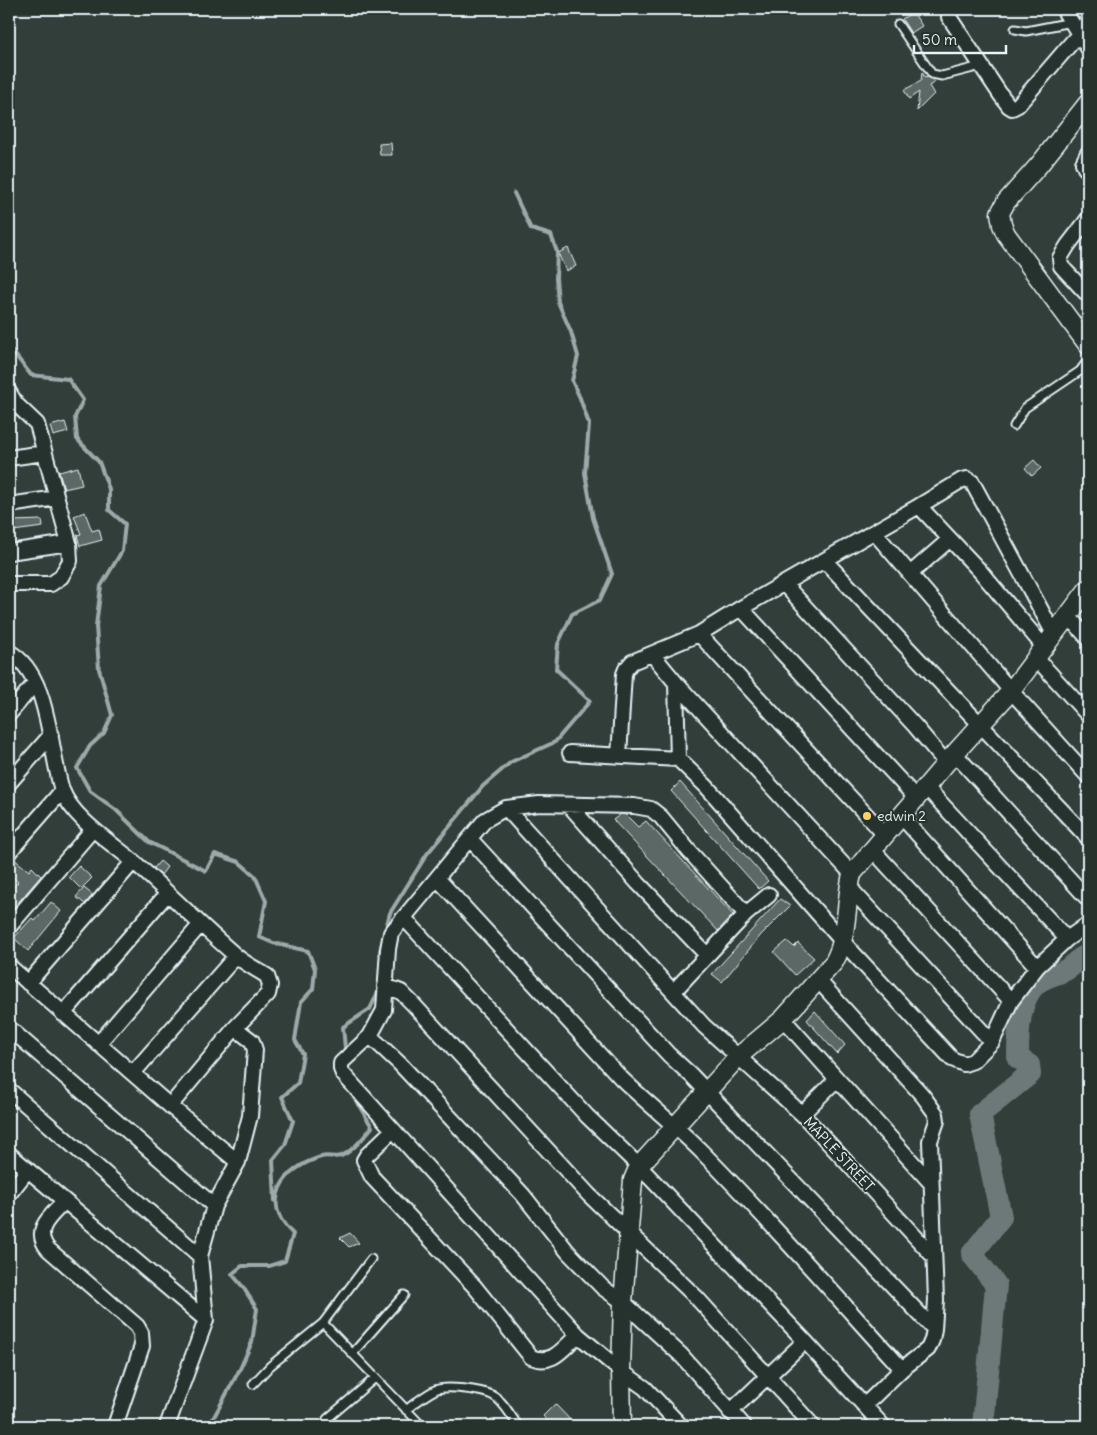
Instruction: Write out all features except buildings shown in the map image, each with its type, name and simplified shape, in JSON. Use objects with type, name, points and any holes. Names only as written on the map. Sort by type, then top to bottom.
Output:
[{"type":"street","points":[[1063,9],[1088,48]]},
{"type":"street","points":[[948,17],[1008,106],[1012,108],[1018,105],[1076,28]]},
{"type":"street","points":[[1088,103],[1039,165],[1006,202],[1000,213],[1006,234],[1088,345]]},
{"type":"street","points":[[1088,153],[1083,163],[1088,171]]},
{"type":"street","points":[[1087,291],[1061,266],[1060,258],[1088,219]]},
{"type":"street","points":[[9,392],[13,405],[37,424],[69,543],[70,562],[61,577],[52,584],[9,584]]},
{"type":"street","points":[[9,458],[44,453]]},
{"type":"street","points":[[619,756],[624,674],[632,662],[699,634],[962,480],[967,479],[972,482],[1045,646],[1088,715]]},
{"type":"street","points":[[9,505],[57,498]]},
{"type":"street","points":[[919,506],[980,571],[1045,646]]},
{"type":"street","points":[[874,532],[1011,691],[1088,776]]},
{"type":"street","points":[[910,574],[950,539]]},
{"type":"street","points":[[9,552],[69,543]]},
{"type":"street","points":[[826,561],[1088,838]]},
{"type":"street","points":[[784,584],[903,712],[1088,899]]},
{"type":"street","points":[[622,1426],[623,1302],[633,1180],[639,1166],[739,1056],[783,1019],[834,962],[840,950],[842,940],[848,909],[850,881],[872,849],[1011,691],[1088,589]]},
{"type":"street","points":[[741,608],[1067,939]]},
{"type":"street","points":[[1068,616],[1088,638]]},
{"type":"street","points":[[699,634],[885,835]]},
{"type":"street","points":[[9,652],[26,666],[35,684],[51,735],[62,791],[76,812],[236,956],[266,976],[270,986],[268,994],[235,1028],[170,1106]]},
{"type":"street","points":[[652,654],[992,1042]]},
{"type":"street","points":[[676,683],[678,759]]},
{"type":"street","points":[[9,714],[35,684]]},
{"type":"street","points":[[9,782],[51,735]]},
{"type":"street","points":[[570,753],[678,759],[706,786],[842,940],[952,1059],[964,1064],[973,1061],[992,1042],[1011,1001],[1037,967],[1067,939],[1088,924]]},
{"type":"street","points":[[9,852],[62,791]]},
{"type":"street","points":[[681,1426],[645,1388],[621,1371],[578,1335],[340,1070],[341,1063],[370,1036],[384,1010],[388,949],[391,933],[485,820],[506,808],[539,804],[634,806],[651,809],[661,817],[746,914]]},
{"type":"street","points":[[569,805],[638,883],[706,954]]},
{"type":"street","name":"MAPLE STREET","points":[[506,808],[704,1026],[802,1114],[934,1256]]},
{"type":"street","points":[[902,817],[1037,967]]},
{"type":"street","points":[[9,926],[93,829]]},
{"type":"street","points":[[470,839],[657,1041],[934,1329]]},
{"type":"street","points":[[872,849],[1011,1001]]},
{"type":"street","points":[[28,983],[133,862]]},
{"type":"street","points":[[437,878],[621,1078],[676,1126],[791,1246],[902,1369]]},
{"type":"street","points":[[63,1014],[167,894]]},
{"type":"street","points":[[673,992],[706,954],[746,914],[769,895]]},
{"type":"street","points":[[404,918],[587,1116],[639,1166],[883,1426]]},
{"type":"street","points":[[98,1044],[201,924]]},
{"type":"street","points":[[133,1073],[236,956]]},
{"type":"street","points":[[9,966],[170,1106],[238,1162]]},
{"type":"street","points":[[818,980],[923,1096],[936,1114],[937,1121],[930,1142],[936,1300],[932,1340],[928,1349],[902,1369],[865,1405]]},
{"type":"street","points":[[385,986],[401,992],[589,1195],[630,1232],[696,1297],[813,1426]]},
{"type":"street","points":[[783,1019],[836,1080],[931,1183]]},
{"type":"street","points":[[9,1028],[214,1206]]},
{"type":"street","points":[[167,1426],[206,1320],[200,1256],[214,1206],[238,1162],[250,1116],[255,1050],[252,1041],[235,1028]]},
{"type":"street","points":[[370,1036],[400,1064],[523,1195],[568,1252],[603,1288],[623,1302],[681,1354],[744,1426]]},
{"type":"street","points":[[802,1114],[836,1080]]},
{"type":"street","points":[[9,1090],[200,1256]]},
{"type":"street","points":[[393,1130],[367,1154],[364,1160],[372,1177],[474,1287],[531,1357],[540,1361],[552,1359],[578,1335]]},
{"type":"street","points":[[9,1154],[206,1320]]},
{"type":"street","points":[[9,1194],[27,1171]]},
{"type":"street","points":[[65,1201],[45,1222],[42,1231],[42,1241],[48,1249],[137,1326],[142,1334],[142,1346],[115,1426]]},
{"type":"street","points":[[730,1412],[805,1341]]},
{"type":"lane","points":[[1015,29],[1026,31],[1076,28],[1088,16]]},
{"type":"lane","points":[[898,24],[932,74],[942,76],[981,66]]},
{"type":"lane","points":[[1014,426],[1025,408],[1080,371],[1088,360]]},
{"type":"lane","points":[[253,1384],[270,1366],[323,1323],[371,1259]]},
{"type":"lane","points":[[352,1354],[404,1295]]},
{"type":"lane","points":[[323,1323],[422,1426]]},
{"type":"lane","points":[[327,1419],[375,1378]]},
{"type":"lane","points":[[406,1410],[436,1390],[446,1388],[465,1389],[492,1395],[502,1404],[517,1424]]},
{"type":"waterway","points":[[382,960],[380,951],[390,913],[427,854],[483,786],[511,762],[555,742],[590,701],[556,669],[558,644],[572,614],[600,600],[612,574],[593,518],[585,473],[589,424],[572,381],[578,356],[571,332],[558,302],[556,278],[557,252],[551,235],[531,229],[514,193]]},
{"type":"waterway","points":[[9,347],[31,375],[68,379],[83,400],[75,417],[77,439],[99,462],[109,489],[109,510],[125,524],[122,551],[101,586],[96,626],[99,669],[112,715],[104,733],[90,746],[77,768],[90,791],[116,810],[149,842],[206,871],[215,854],[239,862],[255,876],[266,901],[259,937],[273,943],[308,951],[315,969],[313,989],[301,1002],[295,1040],[303,1054],[298,1083],[282,1097],[293,1121],[285,1145],[273,1160],[275,1201]]},
{"type":"waterway","points":[[983,1426],[996,1285],[972,1254],[1001,1217],[980,1114],[1030,1074],[1029,1065],[1018,1058],[1019,1027],[1027,996],[1040,981],[1066,970],[1088,955]]},
{"type":"waterway","points":[[343,1053],[345,1048],[343,1027],[370,1009],[380,988]]},
{"type":"waterway","points":[[209,1426],[240,1369],[252,1342],[257,1309],[232,1274],[242,1266],[269,1266],[285,1261],[293,1234],[283,1222],[278,1210],[277,1198],[280,1188],[286,1178],[307,1162],[323,1156],[339,1157],[350,1151],[372,1127],[352,1094]]},
{"type":"place","name":"edwin 2","points":[[867,816]]}]
